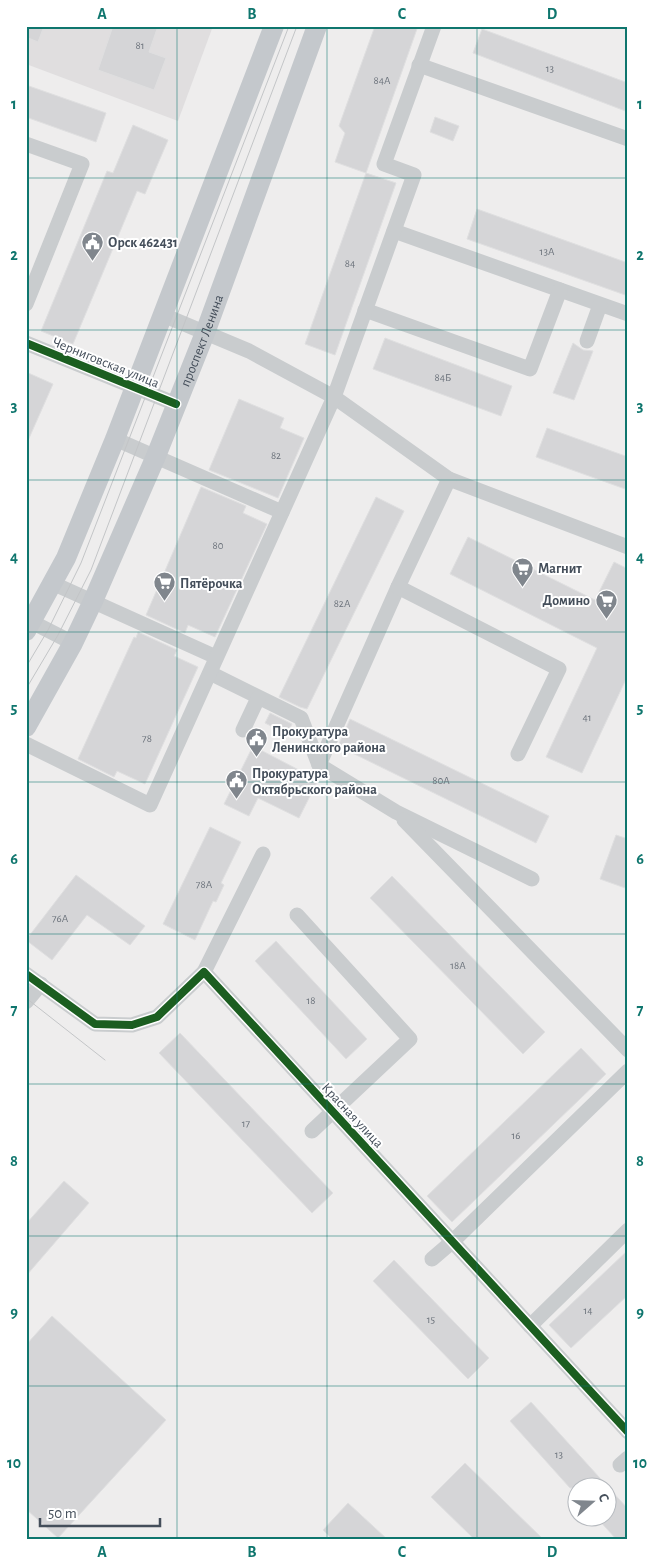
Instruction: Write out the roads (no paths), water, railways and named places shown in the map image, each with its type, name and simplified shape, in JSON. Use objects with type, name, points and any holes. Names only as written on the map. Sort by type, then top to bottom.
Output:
[{"type":"main road","points":[[28,624],[66,558],[136,388],[274,26]]},
{"type":"main road","name":"проспект Ленина","points":[[26,727],[73,643],[156,456],[206,332],[317,26]]},
{"type":"street","points":[[26,744],[150,805],[334,397],[414,175],[384,164],[434,26]]},
{"type":"street","points":[[419,65],[628,139]]},
{"type":"street","points":[[26,144],[82,164],[26,304]]},
{"type":"street","points":[[394,231],[628,314]]},
{"type":"street","points":[[365,310],[530,369],[560,290]]},
{"type":"street","points":[[587,341],[600,304]]},
{"type":"street","points":[[163,315],[249,351],[334,397],[449,479],[628,547]]},
{"type":"street","name":"Черниговская улица","points":[[26,343],[176,404]]},
{"type":"street","points":[[115,439],[282,512]]},
{"type":"street","points":[[319,765],[398,587],[449,479]]},
{"type":"street","points":[[52,582],[216,657]]},
{"type":"street","points":[[398,587],[560,669],[518,754]]},
{"type":"street","points":[[28,624],[73,643]]},
{"type":"street","points":[[210,673],[301,718],[319,765],[396,812],[532,879]]},
{"type":"street","points":[[244,730],[258,698]]},
{"type":"street","points":[[396,812],[628,1050]]},
{"type":"street","points":[[26,974],[95,1024],[132,1025],[157,1017],[204,972],[263,854]]},
{"type":"street","points":[[297,915],[410,1039],[312,1131]]},
{"type":"street","name":"Красная улица","points":[[204,972],[628,1432]]},
{"type":"street","points":[[26,1002],[41,984]]},
{"type":"street","points":[[432,1259],[453,1241],[628,1071]]},
{"type":"street","points":[[530,1326],[628,1230]]},
{"type":"tram line","points":[[26,667],[48,630],[81,563],[289,26]]},
{"type":"tram line","points":[[26,689],[58,635],[91,570],[297,26]]},
{"type":"tram line","points":[[26,998],[105,1060]]},
{"type":"place","name":"Орск 462431","points":[[92,261]]},
{"type":"place","name":"Магнит","points":[[522,587]]},
{"type":"place","name":"Пятёрочка","points":[[164,602]]},
{"type":"place","name":"Домино","points":[[606,619]]},
{"type":"place","name":"Прокуратура Ленинского района","points":[[256,758]]},
{"type":"place","name":"Прокуратура Октябрьского района","points":[[236,800]]}]
